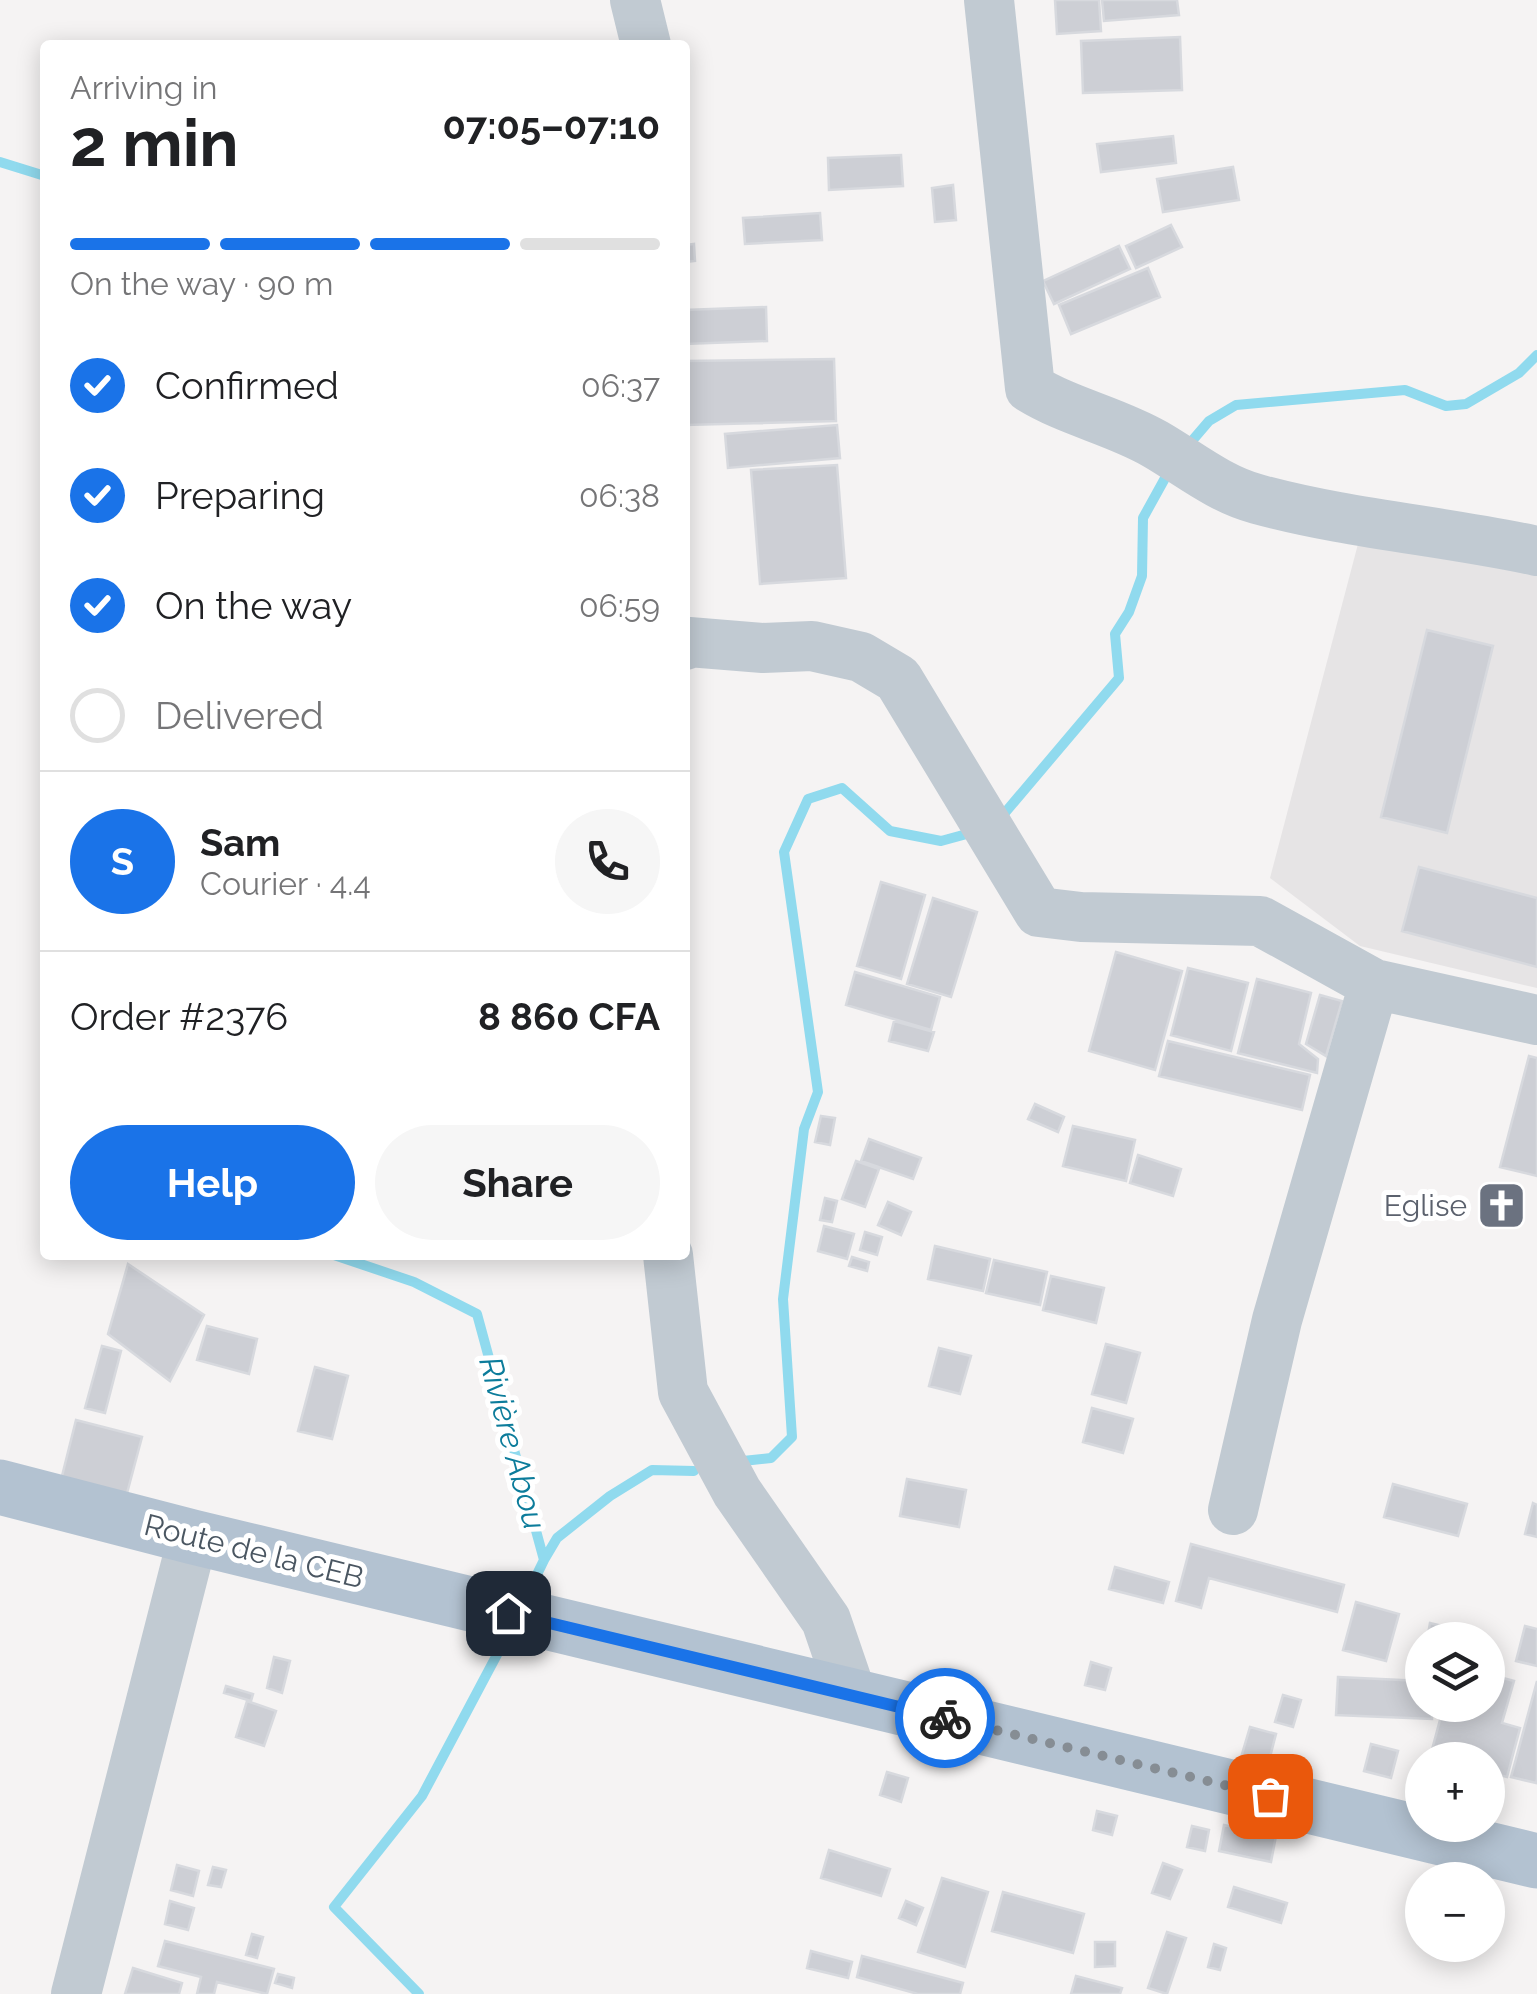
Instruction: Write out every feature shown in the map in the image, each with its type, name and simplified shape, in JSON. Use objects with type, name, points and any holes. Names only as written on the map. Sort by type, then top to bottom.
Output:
[{"type":"main road","name":"Route de la CEB","points":[[0,1487],[852,1696]]},
{"type":"main road","points":[[852,1696],[1537,1861]]},
{"type":"street","points":[[635,0],[645,40]]},
{"type":"street","points":[[989,0],[1030,388],[1059,406],[1098,416],[1154,444],[1195,472],[1254,498],[1537,550]]},
{"type":"street","points":[[690,642],[763,648],[812,646],[860,657],[898,679],[1039,912],[1081,917],[1260,921],[1374,984],[1537,1020]]},
{"type":"street","points":[[1233,1510],[1278,1320],[1374,984]]},
{"type":"street","points":[[669,1260],[682,1392],[737,1492],[826,1620],[852,1696]]},
{"type":"street","points":[[76,1994],[193,1537]]},
{"type":"shaded area","points":[[1363,525],[1537,560],[1537,988],[1360,946],[1270,878]]},
{"type":"building","points":[[1055,0],[1099,0],[1101,31],[1057,34]]},
{"type":"building","points":[[1102,0],[1177,0],[1179,15],[1104,21]]},
{"type":"building","points":[[1180,37],[1182,90],[1083,93],[1081,41]]},
{"type":"building","points":[[1173,136],[1176,163],[1101,172],[1097,144]]},
{"type":"building","points":[[901,155],[903,186],[829,190],[828,158]]},
{"type":"building","points":[[1233,167],[1239,200],[1163,212],[1157,179]]},
{"type":"building","points":[[953,185],[956,220],[935,222],[932,188]]},
{"type":"building","points":[[820,213],[822,240],[745,244],[743,218]]},
{"type":"building","points":[[1171,225],[1182,247],[1136,268],[1126,246]]},
{"type":"building","points":[[690,244],[694,244],[695,261],[690,262]]},
{"type":"building","points":[[1119,246],[1130,269],[1054,304],[1043,281]]},
{"type":"building","points":[[1148,268],[1160,297],[1071,334],[1059,305]]},
{"type":"building","points":[[766,307],[767,341],[690,344],[690,310]]},
{"type":"building","points":[[834,359],[836,421],[690,425],[690,361]]},
{"type":"building","points":[[837,425],[840,458],[728,468],[725,434]]},
{"type":"building","points":[[837,465],[846,578],[760,584],[751,470]]},
{"type":"building","points":[[1427,630],[1493,646],[1447,833],[1381,817]]},
{"type":"building","points":[[1419,867],[1537,898],[1537,967],[1402,931]]},
{"type":"building","points":[[881,882],[925,895],[901,979],[857,966]]},
{"type":"building","points":[[933,898],[977,912],[951,997],[907,984]]},
{"type":"building","points":[[1116,952],[1182,971],[1155,1070],[1089,1051]]},
{"type":"building","points":[[1188,968],[1248,983],[1231,1051],[1171,1035]]},
{"type":"building","points":[[855,972],[940,997],[931,1030],[846,1005]]},
{"type":"building","points":[[1257,979],[1311,993],[1299,1044],[1318,1059],[1317,1073],[1238,1053]]},
{"type":"building","points":[[1320,995],[1342,1001],[1326,1056],[1306,1044]]},
{"type":"building","points":[[894,1021],[934,1032],[928,1051],[889,1041]]},
{"type":"building","points":[[1168,1041],[1310,1075],[1302,1110],[1159,1076]]},
{"type":"building","points":[[1529,1056],[1537,1058],[1537,1176],[1500,1167]]},
{"type":"building","points":[[1035,1104],[1064,1117],[1058,1132],[1028,1119]]},
{"type":"building","points":[[821,1116],[835,1118],[830,1145],[815,1142]]},
{"type":"building","points":[[1073,1126],[1135,1140],[1126,1181],[1063,1166]]},
{"type":"building","points":[[869,1139],[921,1158],[913,1179],[861,1161]]},
{"type":"building","points":[[1138,1155],[1181,1169],[1173,1196],[1130,1183]]},
{"type":"building","points":[[856,1161],[879,1169],[865,1207],[842,1199]]},
{"type":"building","points":[[825,1198],[837,1201],[832,1222],[820,1220]]},
{"type":"building","points":[[888,1202],[911,1212],[901,1235],[878,1225]]},
{"type":"building","points":[[824,1226],[854,1234],[847,1259],[818,1251]]},
{"type":"building","points":[[865,1232],[882,1237],[877,1255],[860,1250]]},
{"type":"building","points":[[935,1246],[990,1259],[983,1291],[928,1279]]},
{"type":"building","points":[[852,1257],[869,1262],[867,1271],[849,1266]]},
{"type":"building","points":[[994,1260],[1047,1272],[1040,1305],[986,1293]]},
{"type":"building","points":[[128,1264],[204,1315],[170,1381],[108,1334]]},
{"type":"building","points":[[1051,1276],[1104,1288],[1096,1323],[1043,1310]]},
{"type":"building","points":[[207,1326],[257,1339],[249,1374],[197,1360]]},
{"type":"building","points":[[1106,1344],[1140,1353],[1126,1403],[1092,1394]]},
{"type":"building","points":[[102,1346],[121,1351],[105,1413],[85,1408]]},
{"type":"building","points":[[939,1348],[971,1356],[960,1394],[929,1386]]},
{"type":"building","points":[[315,1367],[348,1376],[332,1439],[298,1431]]},
{"type":"building","points":[[1092,1408],[1133,1419],[1123,1453],[1083,1442]]},
{"type":"building","points":[[76,1420],[142,1437],[126,1497],[61,1480]]},
{"type":"building","points":[[907,1479],[966,1490],[959,1527],[900,1516]]},
{"type":"building","points":[[1393,1484],[1467,1504],[1458,1536],[1384,1517]]},
{"type":"building","points":[[1533,1503],[1537,1505],[1537,1537],[1525,1534]]},
{"type":"building","points":[[1191,1544],[1344,1585],[1337,1612],[1209,1578],[1201,1608],[1176,1601]]},
{"type":"building","points":[[1115,1567],[1169,1582],[1163,1603],[1109,1589]]},
{"type":"building","points":[[1356,1602],[1399,1614],[1386,1661],[1343,1650]]},
{"type":"building","points":[[1525,1626],[1537,1629],[1537,1666],[1516,1661]]},
{"type":"building","points":[[274,1657],[290,1661],[282,1693],[267,1688]]},
{"type":"building","points":[[1091,1662],[1111,1668],[1105,1690],[1085,1685]]},
{"type":"building","points":[[1338,1677],[1405,1680],[1405,1718],[1336,1715]]},
{"type":"building","points":[[1505,1679],[1514,1681],[1505,1712]]},
{"type":"building","points":[[1537,1681],[1537,1779],[1536,1783],[1511,1777]]},
{"type":"building","points":[[226,1686],[253,1694],[251,1701],[224,1693]]},
{"type":"building","points":[[1283,1695],[1301,1700],[1293,1727],[1275,1722]]},
{"type":"building","points":[[247,1701],[276,1711],[264,1746],[236,1737]]},
{"type":"building","points":[[1439,1722],[1502,1722],[1520,1728],[1507,1777],[1505,1742],[1434,1742]]},
{"type":"building","points":[[1250,1727],[1276,1734],[1269,1761],[1242,1754]]},
{"type":"building","points":[[1371,1744],[1398,1751],[1391,1778],[1364,1771]]},
{"type":"building","points":[[887,1772],[908,1778],[901,1802],[880,1795]]},
{"type":"building","points":[[1097,1811],[1117,1816],[1112,1835],[1093,1830]]},
{"type":"building","points":[[1224,1825],[1276,1836],[1271,1862],[1219,1851]]},
{"type":"building","points":[[1192,1826],[1209,1830],[1205,1851],[1187,1847]]},
{"type":"building","points":[[829,1850],[890,1869],[881,1896],[821,1878]]},
{"type":"building","points":[[1163,1863],[1182,1870],[1170,1899],[1152,1893]]},
{"type":"building","points":[[177,1865],[199,1871],[193,1896],[171,1890]]},
{"type":"building","points":[[213,1867],[226,1870],[221,1887],[208,1885]]},
{"type":"building","points":[[942,1878],[988,1892],[965,1967],[918,1952]]},
{"type":"building","points":[[1234,1887],[1287,1903],[1281,1923],[1228,1907]]},
{"type":"building","points":[[1003,1892],[1084,1914],[1073,1953],[992,1931]]},
{"type":"building","points":[[170,1901],[194,1908],[188,1930],[165,1924]]},
{"type":"building","points":[[906,1901],[923,1908],[916,1925],[899,1918]]},
{"type":"building","points":[[1167,1932],[1186,1938],[1167,1994],[1148,1988]]},
{"type":"building","points":[[252,1934],[263,1937],[257,1958],[246,1955]]},
{"type":"building","points":[[165,1941],[274,1969],[267,1994],[217,1982],[214,1994],[197,1994],[201,1977],[158,1966]]},
{"type":"building","points":[[1095,1942],[1115,1942],[1115,1966],[1095,1967]]},
{"type":"building","points":[[1214,1944],[1226,1948],[1220,1970],[1208,1967]]},
{"type":"building","points":[[811,1951],[852,1962],[848,1978],[807,1968]]},
{"type":"building","points":[[862,1956],[963,1983],[960,1994],[918,1994],[857,1977]]},
{"type":"building","points":[[133,1968],[182,1983],[179,1994],[125,1994]]},
{"type":"building","points":[[278,1974],[294,1978],[292,1988],[275,1983]]},
{"type":"building","points":[[1076,1976],[1122,1988],[1120,1994],[1071,1994]]},
{"type":"waterway","name":"Rivière Abou","points":[[0,162],[40,174]]},
{"type":"waterway","points":[[1185,449],[1209,421],[1236,405],[1405,390],[1446,406],[1466,404],[1519,373],[1537,355]]},
{"type":"waterway","points":[[998,821],[1119,678],[1115,634],[1129,612],[1142,576],[1143,518],[1169,471]]},
{"type":"waterway","points":[[743,1461],[771,1458],[792,1437],[783,1299],[804,1129],[818,1092],[784,852],[808,799],[842,788],[890,831],[941,841],[974,832]]},
{"type":"waterway","name":"Rivière Abou","points":[[349,1260],[414,1282],[477,1314],[544,1560],[525,1599]]},
{"type":"waterway","points":[[544,1560],[557,1538],[610,1496],[652,1470],[694,1471]]},
{"type":"waterway","name":"Rivière Abou","points":[[419,1994],[334,1907],[422,1796],[509,1632]]},
{"type":"way so far","points":[[945,1718],[1270,1796]]},
{"type":"place","name":"Eglise","points":[[1502,1205]]},
{"type":"route","points":[[508,1613],[945,1718]]}]
